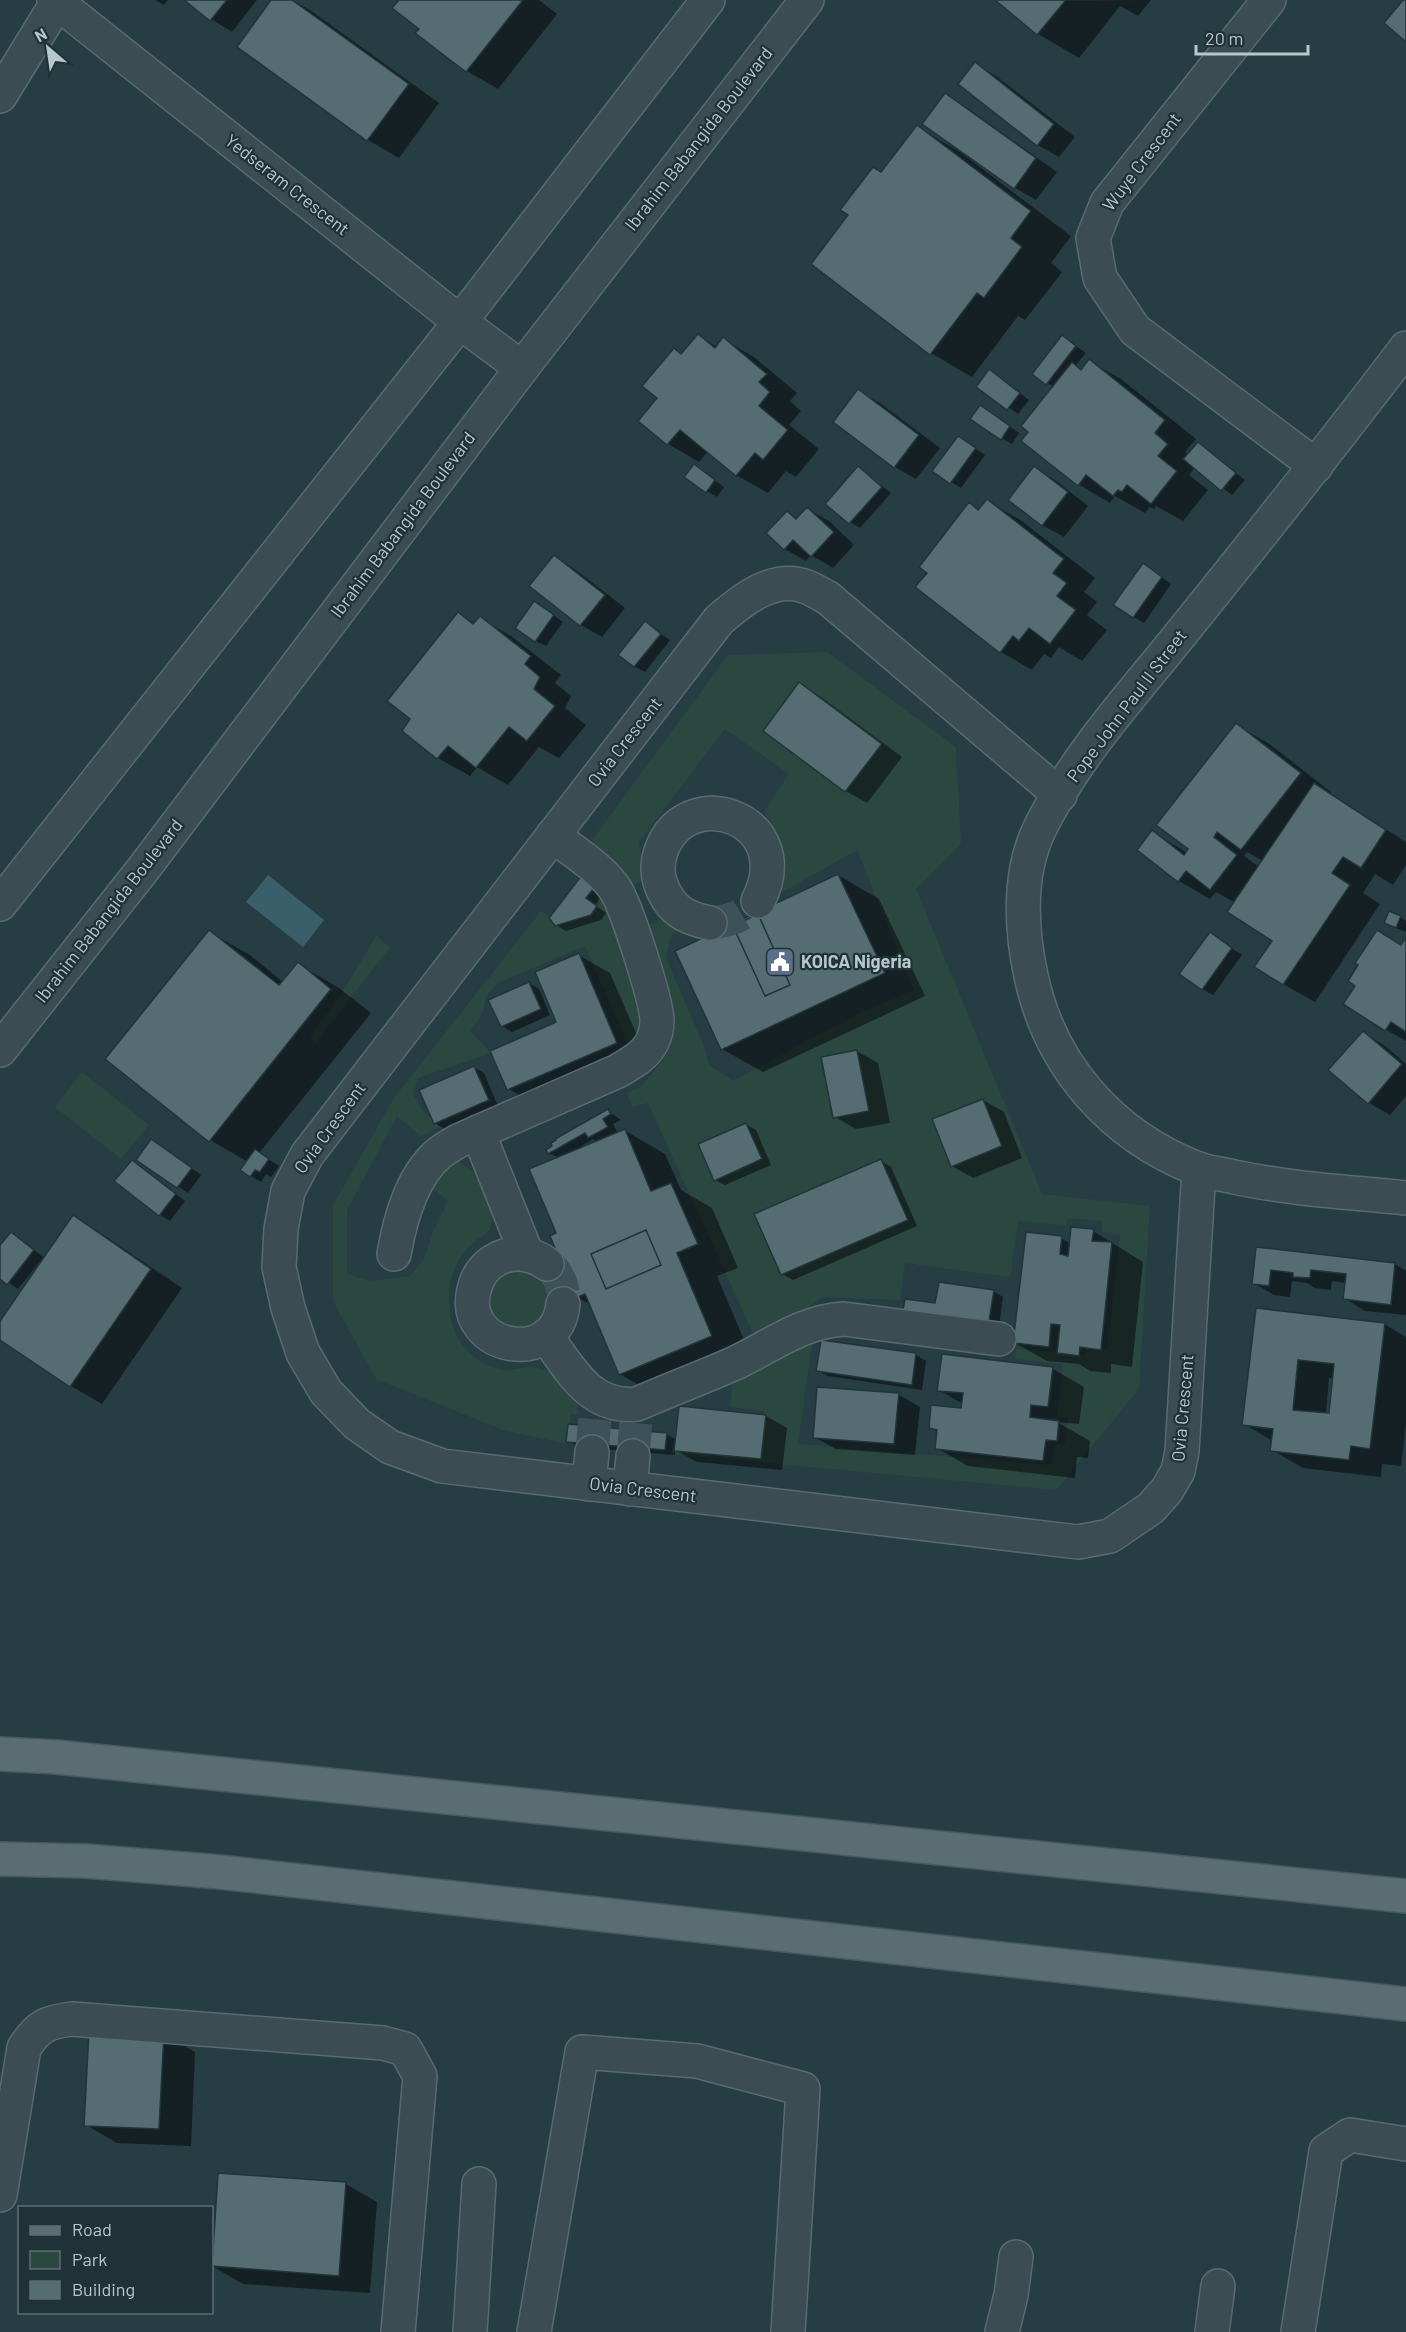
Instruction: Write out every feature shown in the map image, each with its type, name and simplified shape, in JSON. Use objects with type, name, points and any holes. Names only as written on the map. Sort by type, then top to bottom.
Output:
[{"type":"main road","points":[[0,1754],[56,1757],[1406,1896]]},
{"type":"main road","points":[[0,1859],[86,1861],[220,1872],[1406,2004]]},
{"type":"street","points":[[0,904],[460,322],[708,0]]},
{"type":"street","name":"Ibrahim Babangida Boulevard","points":[[0,1050],[144,868],[522,368],[807,0]]},
{"type":"street","name":"Wuye Crescent","points":[[1269,0],[1107,203],[1093,238],[1100,278],[1136,330],[1316,466]]},
{"type":"street","points":[[0,96],[56,1]]},
{"type":"street","name":"Yedseram Crescent","points":[[56,1],[460,322],[522,368]]},
{"type":"street","name":"Pope John Paul II Street","points":[[1406,348],[1316,466],[1087,752],[1038,832],[1027,869],[1023,913],[1025,949],[1035,995],[1051,1040],[1077,1080],[1110,1115],[1144,1142],[1200,1169],[1263,1183],[1406,1198]]},
{"type":"street","name":"Ovia Crescent","points":[[1060,795],[828,598],[806,586],[785,582],[744,599],[719,620],[307,1155],[288,1191],[281,1229],[279,1267],[288,1308],[303,1353],[326,1392],[357,1424],[390,1447],[442,1466],[1078,1542],[1110,1536],[1151,1508],[1167,1490],[1178,1471],[1182,1451],[1200,1169]]},
{"type":"street","points":[[710,923],[692,919],[676,910],[664,895],[658,877],[658,858],[665,841],[677,826],[694,817],[711,813],[728,815],[744,823],[758,835],[766,851],[768,868],[766,885],[758,901]]},
{"type":"street","points":[[394,1254],[401,1217],[417,1182],[437,1155],[458,1141],[618,1071],[641,1058],[653,1041],[657,1021],[626,912],[617,891],[607,878],[553,835]]},
{"type":"street","points":[[626,912],[664,895]]},
{"type":"street","points":[[478,1132],[537,1259],[512,1254],[497,1259],[485,1268],[476,1280],[472,1295],[473,1311],[479,1324],[489,1336],[502,1343],[517,1346],[532,1343],[546,1336],[556,1326],[563,1304]]},
{"type":"street","points":[[546,1336],[580,1381],[596,1407],[615,1404],[637,1413],[805,1326],[823,1321],[844,1319],[999,1339]]},
{"type":"street","points":[[589,1484],[592,1452]]},
{"type":"street","points":[[630,1488],[633,1456]]},
{"type":"street","points":[[0,2195],[24,2048],[34,2033],[50,2021],[72,2019],[108,2021],[383,2043],[405,2049],[420,2076],[398,2332]]},
{"type":"street","points":[[534,2332],[582,2052],[697,2061],[803,2089],[788,2332]]},
{"type":"street","points":[[1298,2332],[1326,2151],[1350,2135],[1406,2144]]},
{"type":"street","points":[[470,2332],[480,2184]]},
{"type":"street","points":[[1002,2332],[1011,2295],[1016,2257]]},
{"type":"street","points":[[1212,2332],[1218,2286]]},
{"type":"green space","points":[[827,652],[956,747],[961,844],[916,889],[1042,1194],[1150,1206],[1139,1389],[1056,1490],[671,1454],[672,1446],[759,1455],[764,1411],[730,1407],[733,1376],[813,1335],[798,1444],[1051,1465],[1055,1445],[1065,1445],[1068,1418],[1057,1417],[1063,1364],[1015,1359],[1016,1349],[1085,1355],[1086,1348],[1107,1350],[1120,1235],[1102,1232],[1102,1221],[1068,1218],[1066,1225],[1018,1221],[1010,1277],[905,1263],[900,1300],[823,1297],[757,1342],[648,1103],[632,1107],[627,1093],[641,1087],[664,1059],[671,1044],[669,1006],[646,926],[669,918],[681,930],[671,935],[666,958],[704,1046],[709,1065],[733,1081],[857,1014],[914,990],[857,850],[777,895],[779,844],[764,812],[789,774],[725,729],[639,842],[644,880],[628,888],[614,862],[590,843],[728,655]],"holes":[[[857,1050],[869,1111],[833,1118],[822,1057]],[[983,1099],[1002,1146],[951,1167],[932,1119]]]},
{"type":"green space","points":[[596,883],[610,896],[644,1007],[642,1031],[629,1047],[585,946],[498,983],[486,996],[483,1013],[470,1031],[491,1053],[418,1078],[413,1094],[422,1110],[440,1127],[421,1136],[397,1116],[347,1210],[347,1274],[369,1281],[410,1276],[424,1259],[433,1231],[448,1201],[433,1189],[453,1159],[479,1177],[490,1202],[492,1224],[489,1231],[465,1252],[454,1270],[449,1290],[452,1323],[464,1347],[485,1364],[502,1370],[540,1368],[557,1375],[564,1381],[574,1396],[579,1415],[571,1414],[567,1444],[503,1430],[376,1379],[333,1301],[333,1205],[394,1098],[541,911],[557,922],[593,911],[599,902],[588,893]]},
{"type":"green space","points":[[376,936],[390,947],[315,1044],[310,1037],[345,988]]},
{"type":"green space","points":[[82,1072],[149,1125],[121,1159],[55,1107]]},
{"type":"green space","points":[[518,1269],[535,1274],[543,1282],[548,1299],[543,1316],[535,1324],[518,1329],[501,1324],[493,1316],[488,1299],[493,1282],[501,1274]]},
{"type":"water","points":[[268,875],[324,920],[303,947],[246,902]]},
{"type":"building","points":[[184,0],[227,0],[210,21]]},
{"type":"building","points":[[271,0],[292,0],[409,84],[367,141],[237,47]]},
{"type":"building","points":[[399,0],[523,0],[466,72],[415,33],[419,29],[392,8]]},
{"type":"building","points":[[995,0],[1066,0],[1037,35]]},
{"type":"building","points":[[1403,0],[1406,0],[1406,42],[1384,23]]},
{"type":"building","points":[[975,62],[1054,124],[1037,146],[958,84]]},
{"type":"building","points":[[945,93],[1036,158],[1014,189],[922,124]]},
{"type":"building","points":[[917,125],[1031,211],[1011,238],[1022,247],[984,298],[977,293],[930,355],[811,264],[848,215],[840,210],[873,167],[881,172]]},
{"type":"building","points":[[698,334],[715,348],[723,337],[767,374],[759,382],[770,392],[759,406],[788,430],[763,460],[755,453],[736,476],[680,430],[667,445],[638,421],[657,398],[642,386],[674,348],[681,354]]},
{"type":"building","points":[[1062,335],[1076,346],[1046,385],[1032,374]]},
{"type":"building","points":[[1089,359],[1165,420],[1155,433],[1168,444],[1158,456],[1177,471],[1151,504],[1127,485],[1122,492],[1118,490],[1113,496],[1086,475],[1078,486],[1021,441],[1028,432],[1021,426],[1072,362],[1081,370]]},
{"type":"building","points":[[989,369],[1020,393],[1007,410],[976,387]]},
{"type":"building","points":[[858,389],[919,435],[894,468],[833,422]]},
{"type":"building","points":[[980,405],[1010,426],[1001,440],[970,419]]},
{"type":"building","points":[[958,436],[976,448],[950,484],[932,471]]},
{"type":"building","points":[[1198,442],[1236,473],[1221,491],[1183,459]]},
{"type":"building","points":[[694,464],[715,480],[706,493],[684,477]]},
{"type":"building","points":[[858,466],[882,487],[849,524],[825,504]]},
{"type":"building","points":[[1034,466],[1068,492],[1042,526],[1008,500]]},
{"type":"building","points":[[987,499],[1064,559],[1053,573],[1067,583],[1057,596],[1076,610],[1050,644],[1029,628],[1019,641],[1013,636],[1000,653],[915,587],[927,573],[919,567],[969,502],[978,510]]},
{"type":"building","points":[[807,507],[834,532],[811,557],[793,540],[784,550],[766,533],[787,511],[796,519]]},
{"type":"building","points":[[554,555],[605,595],[580,626],[529,586]]},
{"type":"building","points":[[1143,563],[1162,577],[1133,618],[1113,605]]},
{"type":"building","points":[[534,601],[554,615],[535,642],[515,628]]},
{"type":"building","points":[[458,612],[473,624],[480,616],[531,656],[525,664],[540,677],[534,689],[555,706],[527,741],[509,727],[476,768],[448,746],[437,759],[402,731],[410,719],[387,701]]},
{"type":"building","points":[[645,621],[661,634],[634,667],[618,655]]},
{"type":"building","points":[[799,682],[882,744],[845,792],[763,731]]},
{"type":"building","points":[[1236,723],[1301,773],[1241,850],[1217,832],[1214,837],[1237,855],[1210,890],[1186,871],[1178,882],[1137,850],[1152,830],[1184,855],[1188,849],[1156,825]]},
{"type":"building","points":[[1314,783],[1386,830],[1361,868],[1343,857],[1332,873],[1350,885],[1283,985],[1254,967],[1272,941],[1227,912]]},
{"type":"building","name":"KOICA Nigeria","points":[[838,874],[885,973],[721,1050],[675,951]]},
{"type":"building","points":[[582,875],[594,888],[586,898],[597,906],[591,915],[555,926],[549,918]]},
{"type":"building","points":[[1389,911],[1401,916],[1396,928],[1384,923]]},
{"type":"building","points":[[758,914],[790,985],[765,996],[733,926]]},
{"type":"building","points":[[209,930],[279,985],[298,962],[331,989],[209,1142],[105,1059]]},
{"type":"building","points":[[1377,930],[1401,945],[1406,937],[1406,1032],[1391,1022],[1385,1031],[1343,1004],[1355,986],[1348,981],[1358,965],[1355,963]]},
{"type":"building","points":[[1210,932],[1232,948],[1202,990],[1179,974]]},
{"type":"building","points":[[579,953],[617,1043],[507,1090],[490,1051],[556,1022],[535,972]]},
{"type":"building","points":[[529,982],[541,1009],[501,1027],[488,1000]]},
{"type":"building","points":[[1363,1031],[1402,1064],[1368,1104],[1328,1070]]},
{"type":"building","points":[[857,1050],[869,1111],[833,1118],[821,1057]]},
{"type":"building","points":[[474,1066],[489,1100],[434,1124],[419,1090]]},
{"type":"building","points":[[983,1099],[1002,1146],[951,1167],[932,1119]]},
{"type":"building","points":[[608,1109],[611,1114],[603,1119],[608,1127],[588,1138],[585,1133],[548,1154],[546,1150],[552,1146],[551,1143],[555,1139]]},
{"type":"building","points":[[746,1123],[762,1159],[714,1181],[698,1144]]},
{"type":"building","points":[[625,1129],[651,1191],[671,1183],[698,1244],[677,1253],[712,1336],[619,1375],[585,1294],[576,1298],[550,1236],[556,1233],[529,1169]]},
{"type":"building","points":[[151,1139],[192,1168],[177,1188],[136,1160]]},
{"type":"building","points":[[255,1149],[269,1159],[260,1172],[255,1170],[250,1177],[240,1170]]},
{"type":"building","points":[[881,1159],[908,1220],[781,1275],[754,1214]]},
{"type":"building","points":[[132,1160],[176,1194],[159,1216],[114,1181]]},
{"type":"building","points":[[73,1215],[151,1269],[70,1387],[0,1340],[0,1321]]},
{"type":"building","points":[[1071,1227],[1094,1229],[1092,1241],[1112,1242],[1101,1350],[1080,1347],[1079,1356],[1057,1353],[1060,1325],[1051,1324],[1049,1347],[1013,1343],[1026,1232],[1062,1236],[1060,1254],[1068,1256]]},
{"type":"building","points":[[646,1230],[661,1265],[606,1289],[591,1254]]},
{"type":"building","points":[[11,1232],[34,1250],[7,1285],[0,1279],[0,1245]]},
{"type":"building","points":[[1256,1247],[1395,1263],[1391,1305],[1343,1299],[1346,1274],[1311,1270],[1310,1278],[1293,1277],[1293,1273],[1271,1270],[1269,1286],[1252,1284]]},
{"type":"building","points":[[939,1282],[994,1290],[989,1321],[903,1310],[905,1299],[935,1303]]},
{"type":"building","points":[[1256,1308],[1385,1323],[1370,1449],[1351,1446],[1349,1460],[1270,1451],[1273,1429],[1242,1425]],"holes":[[[1298,1360],[1334,1364],[1329,1413],[1293,1410]]]},
{"type":"building","points":[[821,1340],[916,1353],[912,1385],[816,1371]]},
{"type":"building","points":[[942,1354],[1053,1367],[1048,1407],[1031,1405],[1030,1417],[1059,1421],[1057,1441],[1046,1440],[1043,1461],[935,1449],[937,1430],[929,1428],[931,1405],[961,1408],[963,1393],[937,1391]]},
{"type":"building","points":[[817,1387],[899,1393],[894,1444],[813,1438]]},
{"type":"building","points":[[679,1406],[766,1415],[761,1459],[674,1451]]},
{"type":"building","points":[[568,1424],[667,1433],[665,1450],[566,1442]]},
{"type":"building","points":[[89,2030],[164,2033],[159,2129],[84,2126]]},
{"type":"building","points":[[218,2173],[346,2182],[339,2276],[213,2266]]},
{"type":"tunnel","points":[[710,923],[736,917],[758,901]]},
{"type":"tunnel","points":[[547,1264],[555,1272],[560,1282],[563,1304]]},
{"type":"tunnel","points":[[592,1452],[595,1418]]},
{"type":"tunnel","points":[[633,1456],[636,1422]]},
{"type":"place","name":"KOICA Nigeria","points":[[780,962]]}]
